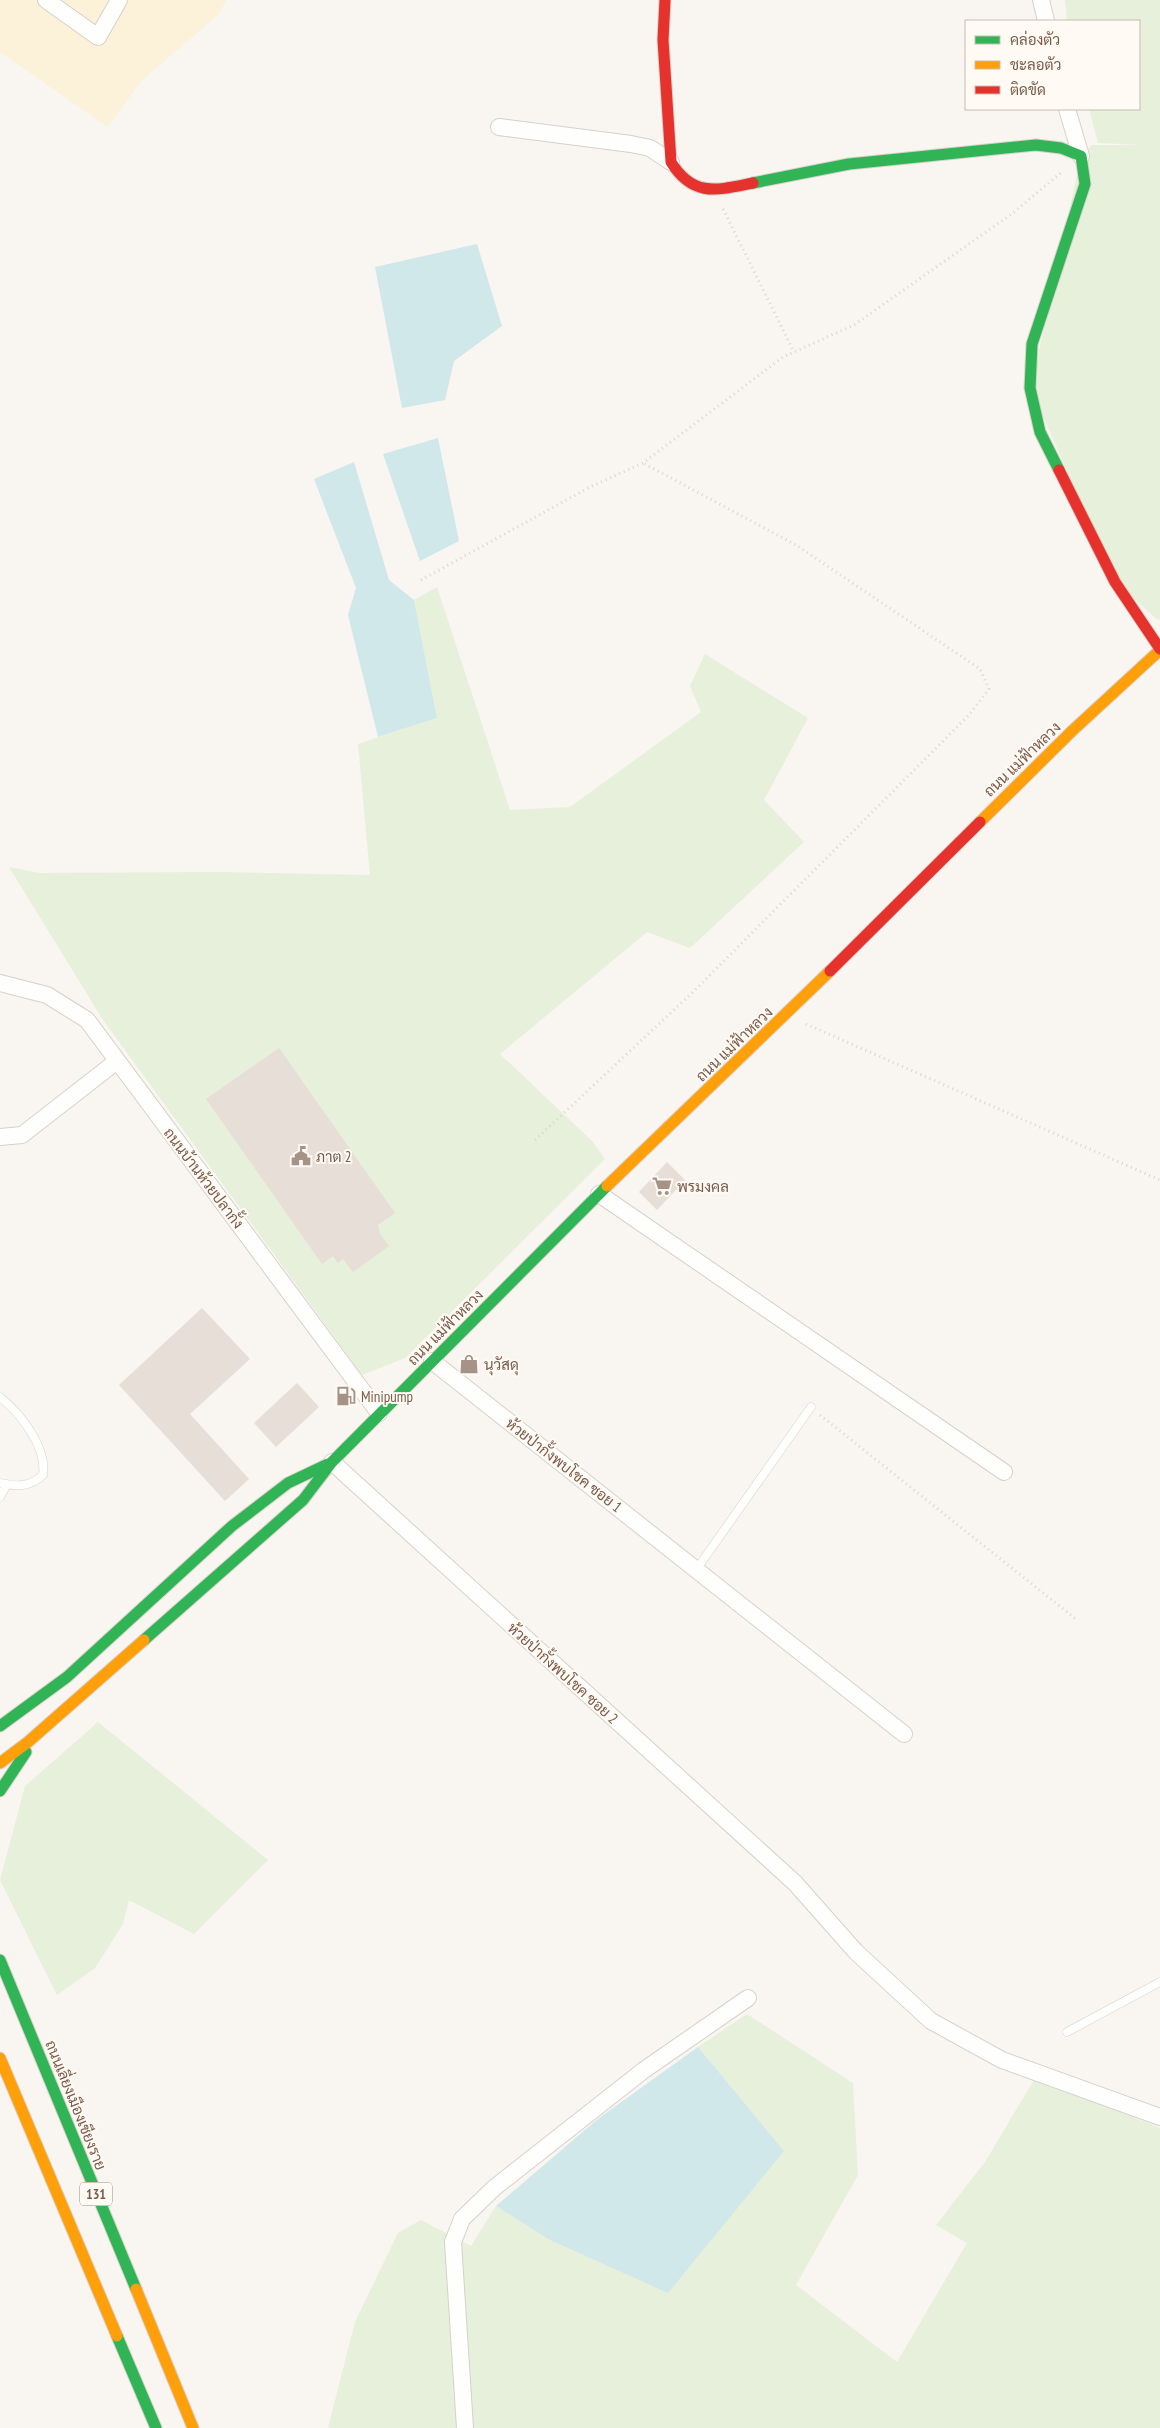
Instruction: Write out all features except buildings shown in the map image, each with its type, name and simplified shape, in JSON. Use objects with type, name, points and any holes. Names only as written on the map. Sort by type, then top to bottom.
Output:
[{"type":"main road","points":[[665,0],[663,40],[671,162],[676,172],[698,188],[714,191],[849,164],[1036,145],[1061,148],[1081,156],[1085,184],[1032,344],[1030,388],[1040,432],[1115,582],[1160,650]]},
{"type":"main road","name":"ถนน แม่ฟ้าหลวง","points":[[332,1462],[599,1194],[1072,731],[1160,650]]},
{"type":"main road","points":[[0,1726],[67,1677],[232,1526],[288,1483],[332,1462]]},
{"type":"main road","points":[[0,1763],[46,1726],[303,1500],[332,1462]]},
{"type":"main road","points":[[8,1706],[33,1702]]},
{"type":"main road","points":[[0,1791],[10,1773],[46,1726]]},
{"type":"main road","name":"ถนนเลี่ยงเมืองเชียงราย","points":[[0,1960],[192,2428]]},
{"type":"main road","name":"131","points":[[0,2058],[156,2428]]},
{"type":"street","points":[[46,0],[98,37],[120,0]]},
{"type":"street","points":[[1041,0],[1046,20]]},
{"type":"street","points":[[1067,110],[1081,156]]},
{"type":"street","points":[[500,128],[631,144],[650,148],[671,162]]},
{"type":"street","name":"ถนนบ้านห้วยปลากั้ง","points":[[0,983],[47,995],[87,1020],[379,1413]]},
{"type":"street","points":[[0,1138],[22,1135],[117,1061]]},
{"type":"street","points":[[599,1194],[1004,1472]]},
{"type":"street","name":"ห้วยป่ากั้งพบโชค ซอย 1","points":[[432,1361],[904,1734]]},
{"type":"street","name":"ห้วยป่ากั้งพบโชค ซอย 2","points":[[332,1462],[795,1883],[856,1952],[931,2021],[1002,2060],[1160,2117]]},
{"type":"street","points":[[465,2428],[453,2242],[462,2219],[494,2188],[644,2070],[748,1998]]},
{"type":"lane","points":[[0,1397],[9,1404],[29,1431],[42,1452],[45,1465],[44,1475],[35,1483],[14,1486],[3,1483],[0,1497]]},
{"type":"lane","points":[[696,1570],[811,1407]]},
{"type":"lane","points":[[1066,2032],[1160,1982]]},
{"type":"path","points":[[421,580],[590,487],[643,463],[783,357],[854,325],[1013,213],[1081,156]]},
{"type":"path","points":[[714,191],[794,352]]},
{"type":"path","points":[[535,1140],[692,994],[969,715],[990,689],[980,669],[796,545],[643,463]]},
{"type":"path","points":[[785,1014],[1160,1180]]},
{"type":"path","points":[[811,1407],[1077,1620]]},
{"type":"green space","points":[[1065,0],[1160,0],[1160,619],[1158,620],[1115,582],[1031,388],[1081,156],[1092,145],[1144,145],[1098,143],[1089,110],[1140,110],[1140,20],[1067,20]]},
{"type":"green space","points":[[437,587],[510,810],[570,807],[701,712],[690,686],[705,654],[808,718],[764,800],[804,842],[690,948],[647,932],[500,1054],[592,1141],[605,1159],[405,1358],[362,1375],[103,1020],[9,867],[40,873],[221,872],[370,875],[358,744],[437,718],[414,600]]},
{"type":"green space","points":[[98,1722],[268,1860],[194,1934],[129,1900],[123,1924],[95,1968],[57,1995],[0,1880],[25,1786]]},
{"type":"green space","points":[[747,2014],[853,2083],[858,2175],[796,2285],[897,2362],[967,2243],[936,2225],[985,2162],[1035,2078],[1160,2128],[1160,2428],[328,2428],[355,2322],[398,2233],[421,2220],[471,2246],[496,2206],[548,2239],[783,2151],[698,2047]]},
{"type":"sand","points":[[0,0],[226,0],[219,14],[141,81],[108,127],[0,52]]},
{"type":"water","points":[[477,244],[502,326],[454,361],[445,400],[402,408],[375,267]]},
{"type":"water","points":[[438,438],[459,541],[420,561],[383,454]]},
{"type":"water","points":[[354,462],[389,580],[414,600],[437,718],[378,737],[348,615],[356,588],[314,479]]},
{"type":"water","points":[[698,2047],[784,2151],[668,2293],[548,2239],[496,2206],[599,2118]]},
{"type":"traffic: fast","points":[[753,183],[849,164],[1036,145],[1061,148],[1081,156],[1085,184],[1032,344],[1030,388],[1040,432],[1059,470]]},
{"type":"traffic: fast","points":[[144,1640],[303,1500],[332,1462],[607,1186]]},
{"type":"traffic: fast","points":[[0,1726],[67,1677],[232,1526],[288,1483],[328,1464]]},
{"type":"traffic: fast","points":[[0,1791],[26,1752]]},
{"type":"traffic: fast","points":[[0,1960],[136,2289]]},
{"type":"traffic: fast","points":[[117,2336],[156,2428]]},
{"type":"traffic: slow","points":[[980,822],[1072,731],[1160,650]]},
{"type":"traffic: slow","points":[[607,1186],[830,971]]},
{"type":"traffic: slow","points":[[0,1763],[28,1742],[144,1640]]},
{"type":"traffic: slow","points":[[0,2058],[117,2336]]},
{"type":"traffic: slow","points":[[136,2289],[193,2428]]},
{"type":"traffic: jam","points":[[665,0],[663,40],[671,162],[679,174],[688,181],[707,189],[729,188],[753,183]]},
{"type":"traffic: jam","points":[[1059,470],[1115,582],[1160,649]]},
{"type":"traffic: jam","points":[[830,971],[980,822]]},
{"type":"place","name":"ภาต 2","points":[[301,1156]]},
{"type":"place","name":"พรมงคล","points":[[662,1186]]},
{"type":"place","name":"นุวัสดุ","points":[[469,1364]]},
{"type":"place","name":"Minipump","points":[[346,1396]]}]
